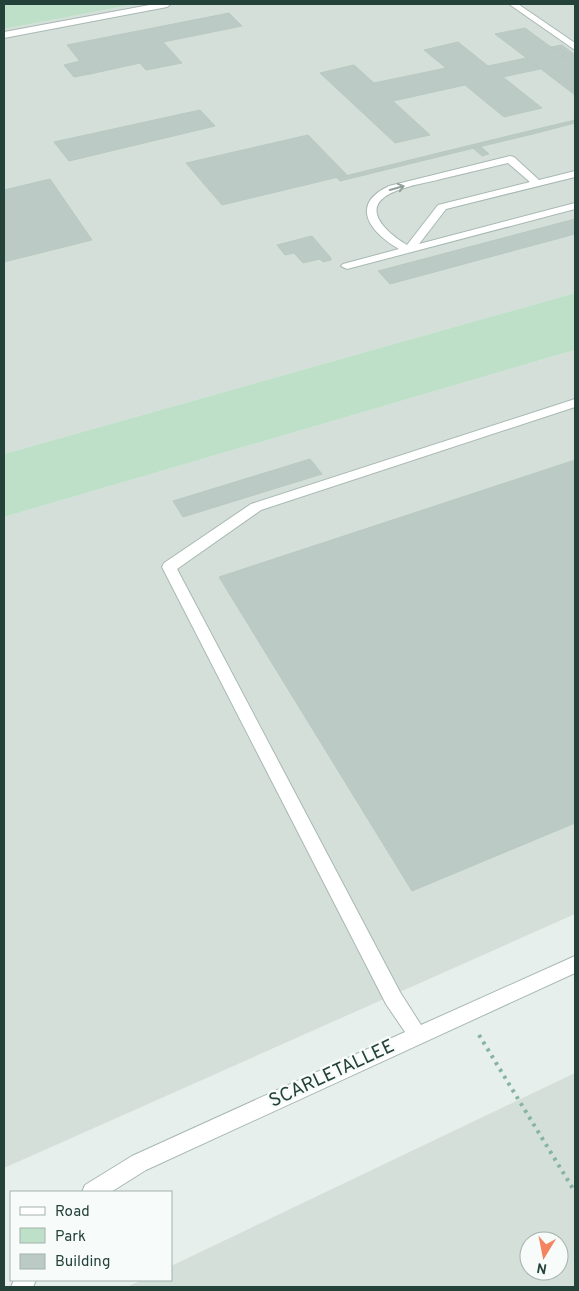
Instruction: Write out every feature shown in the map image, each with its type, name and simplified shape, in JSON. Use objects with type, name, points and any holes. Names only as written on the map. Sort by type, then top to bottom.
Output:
[{"type":"street","points":[[4,35],[168,4]]},
{"type":"street","points":[[514,4],[575,47]]},
{"type":"street","points":[[408,250],[382,233],[374,221],[372,207],[375,199],[380,194],[393,188],[510,159],[537,183]]},
{"type":"street","points":[[408,250],[442,207],[575,174]]},
{"type":"street","points":[[347,266],[575,206]]},
{"type":"street","points":[[418,1035],[393,998],[169,567],[256,507],[575,403]]},
{"type":"street","name":"SCARLETALLEE","points":[[94,1191],[139,1163],[575,964]]},
{"type":"path","points":[[466,1013],[575,1192]]},
{"type":"shaded area","points":[[136,4],[575,4],[575,293],[4,454],[4,29]]},
{"type":"shaded area","points":[[575,350],[575,914],[4,1168],[4,517]]},
{"type":"shaded area","points":[[575,1073],[575,1287],[127,1287],[140,1281],[172,1281],[172,1266]]},
{"type":"green space","points":[[4,4],[136,4],[4,29]]},
{"type":"green space","points":[[575,293],[575,350],[4,517],[4,454]]},
{"type":"building","points":[[229,13],[242,26],[163,42],[182,63],[146,70],[140,63],[90,74],[67,45]]},
{"type":"building","points":[[525,28],[555,50],[560,49],[567,54],[562,55],[575,65],[575,95],[495,34]]},
{"type":"building","points":[[458,42],[488,66],[526,58],[540,69],[503,77],[542,108],[504,117],[465,85],[393,101],[430,135],[395,143],[320,73],[354,65],[374,83],[446,68],[424,50]]},
{"type":"building","points":[[562,45],[575,55],[575,64],[562,55],[567,54],[560,49],[555,50],[551,47]]},
{"type":"building","points":[[80,61],[90,74],[74,77],[64,65]]},
{"type":"building","points":[[200,110],[215,126],[69,161],[54,142]]},
{"type":"building","points":[[575,120],[575,123],[533,134],[529,131]]},
{"type":"building","points":[[529,131],[533,134],[466,150],[463,147]]},
{"type":"building","points":[[308,135],[347,175],[222,205],[186,163]]},
{"type":"building","points":[[480,146],[489,154],[482,156],[473,148]]},
{"type":"building","points":[[463,147],[466,150],[340,181],[337,178]]},
{"type":"building","points":[[50,179],[92,240],[4,262],[4,190]]},
{"type":"building","points":[[575,219],[575,234],[390,284],[378,271]]},
{"type":"building","points":[[312,236],[331,260],[323,262],[320,259],[303,263],[294,253],[285,255],[277,245]]},
{"type":"building","points":[[310,459],[322,474],[183,517],[173,501]]},
{"type":"building","points":[[575,460],[575,823],[412,891],[219,577]]}]
